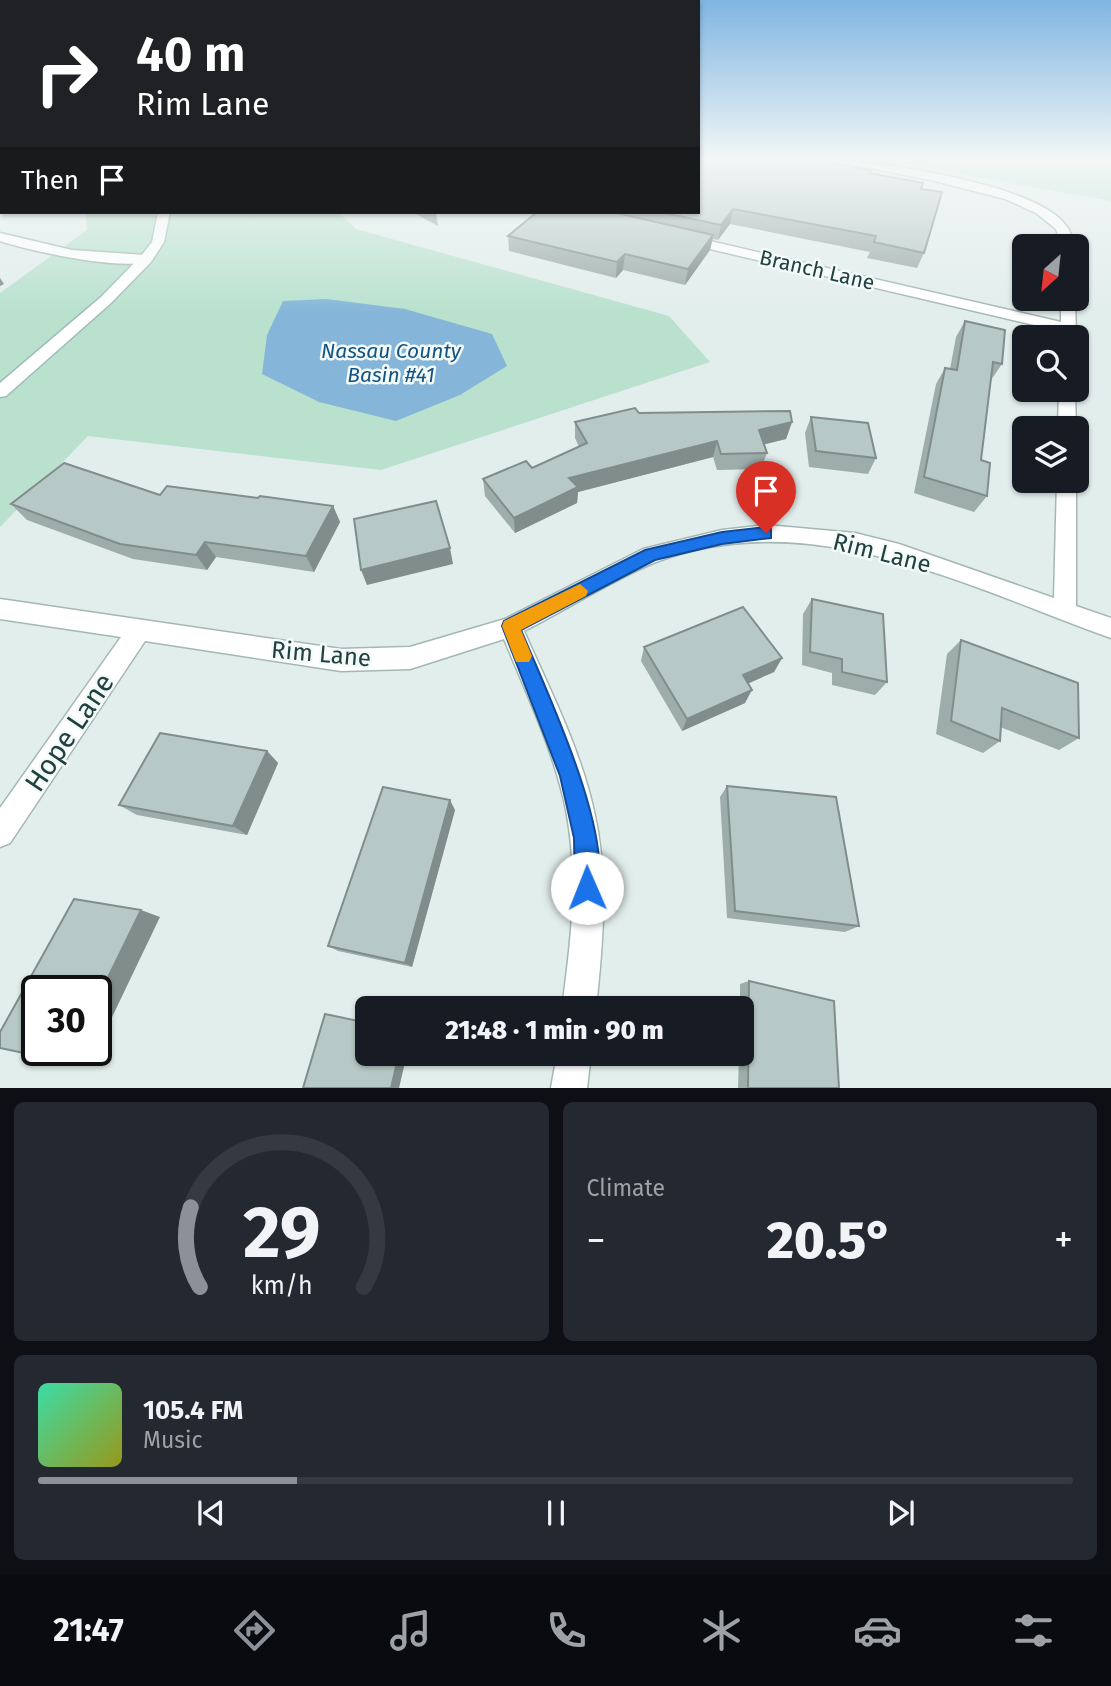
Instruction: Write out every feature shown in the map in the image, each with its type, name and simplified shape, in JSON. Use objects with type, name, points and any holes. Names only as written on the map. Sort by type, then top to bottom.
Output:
[{"type":"street","points":[[1044,212],[1068,234]]},
{"type":"street","points":[[0,392],[106,300],[146,259],[158,242],[164,214]]},
{"type":"street","name":"Branch Lane","points":[[665,234],[1035,325]]},
{"type":"street","points":[[0,237],[38,251],[63,255],[146,259]]},
{"type":"street","points":[[1065,611],[1067,493]]},
{"type":"street","name":"Rim Lane","points":[[0,609],[138,632],[341,660],[410,658],[511,626],[651,555],[722,538],[766,533],[855,541],[877,547],[1111,628]]},
{"type":"street","points":[[511,626],[570,776],[585,838],[588,938],[581,996]]},
{"type":"street","name":"Hope Lane","points":[[0,833],[138,632]]},
{"type":"street","points":[[569,1087],[572,1066]]},
{"type":"green space","points":[[85,214],[340,214],[356,229],[669,316],[710,362],[381,470],[88,436],[0,527],[0,293],[87,230]]},
{"type":"water","name":"Nassau County Basin #41","points":[[326,299],[405,309],[492,334],[507,366],[460,395],[396,421],[319,402],[262,374],[267,335],[283,301]]},
{"type":"building","points":[[731,212],[721,225],[669,214]]},
{"type":"building","points":[[748,212],[936,212],[924,253],[874,242],[876,236]]},
{"type":"building","points":[[535,214],[621,214],[713,235],[688,269],[625,254],[617,262],[508,236]]},
{"type":"building","points":[[965,321],[1005,330],[1002,364],[993,362],[981,460],[990,463],[987,496],[924,477],[945,368],[957,370]]},
{"type":"building","points":[[635,408],[639,413],[790,411],[792,422],[759,430],[767,453],[721,454],[717,441],[569,478],[578,487],[514,518],[483,479],[526,461],[532,468],[587,443],[575,422]]},
{"type":"building","points":[[811,417],[868,423],[876,458],[816,451]]},
{"type":"building","points":[[64,463],[160,495],[167,486],[333,506],[306,556],[205,542],[196,555],[120,544],[11,504]]},
{"type":"building","points":[[436,501],[450,548],[361,570],[354,519]]},
{"type":"building","points":[[812,599],[883,614],[887,682],[842,672],[842,659],[810,652]]},
{"type":"building","points":[[743,607],[782,658],[743,675],[752,690],[687,719],[644,647]]},
{"type":"building","points":[[961,640],[1078,683],[1079,738],[1002,708],[1000,741],[951,721]]},
{"type":"building","points":[[160,733],[267,751],[233,826],[119,805]]},
{"type":"building","points":[[727,786],[836,797],[859,926],[735,911]]},
{"type":"building","points":[[383,787],[450,800],[405,963],[328,946]]},
{"type":"building","points":[[74,899],[141,910],[109,975],[32,975]]},
{"type":"building","points":[[749,981],[834,1001],[839,1088],[748,1088],[748,1066],[754,1066],[754,996],[749,996]]},
{"type":"building","points":[[21,994],[21,1052],[0,1048],[0,1032]]},
{"type":"building","points":[[325,1014],[355,1020],[355,1066],[396,1066],[391,1088],[303,1088]]},
{"type":"slow traffic","points":[[523,656],[511,626],[580,591]]},
{"type":"route","points":[[587,888],[585,838],[570,776],[511,626],[651,555],[722,538],[766,533]]}]
